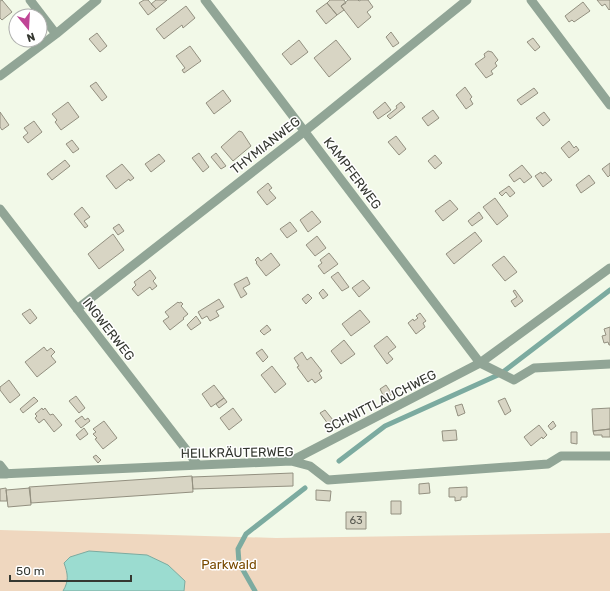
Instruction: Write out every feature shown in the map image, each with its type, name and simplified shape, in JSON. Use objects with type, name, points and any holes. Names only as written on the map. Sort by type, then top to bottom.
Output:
[{"type":"lane","points":[[30,0],[56,34]]},
{"type":"lane","points":[[0,76],[56,34],[97,0]]},
{"type":"lane","name":"KAMPFERWEG","points":[[205,0],[480,363]]},
{"type":"lane","name":"THYMIANWEG","points":[[77,309],[305,131],[467,0]]},
{"type":"lane","points":[[531,0],[610,105]]},
{"type":"lane","name":"INGWERWEG","points":[[0,209],[198,465]]},
{"type":"lane","name":"SCHNITTLAUCHWEG","points":[[291,461],[480,363],[610,268]]},
{"type":"lane","points":[[480,363],[514,380],[534,368],[610,364]]},
{"type":"lane","name":"HEILKRÄUTERWEG","points":[[4,474],[291,461],[310,466],[328,480],[548,464],[561,456],[610,456]]},
{"type":"lane","points":[[0,465],[4,474]]},
{"type":"green space","name":"Parkwald","points":[[0,530],[276,538],[610,533],[610,591],[0,591]]},
{"type":"water","points":[[89,551],[147,555],[168,565],[185,581],[184,591],[63,591],[67,577],[64,563],[70,557]]},
{"type":"building","points":[[2,0],[9,8],[8,15],[2,20],[0,18],[0,1]]},
{"type":"building","points":[[144,0],[148,0],[156,9],[148,15],[139,3]]},
{"type":"building","points":[[156,0],[167,0],[156,9],[151,4]]},
{"type":"building","points":[[330,0],[344,0],[346,3],[341,6],[344,10],[337,15],[327,3]]},
{"type":"building","points":[[348,0],[368,0],[373,7],[367,12],[371,17],[358,28],[341,6]]},
{"type":"building","points":[[597,0],[610,0],[610,9],[609,10],[605,4],[602,6]]},
{"type":"building","points":[[583,2],[590,11],[574,22],[572,20],[569,22],[565,16]]},
{"type":"building","points":[[327,3],[337,15],[326,24],[316,11]]},
{"type":"building","points":[[186,6],[195,18],[183,28],[182,25],[164,39],[156,29]]},
{"type":"building","points":[[391,32],[399,43],[393,47],[386,37]]},
{"type":"building","points":[[97,33],[107,46],[100,52],[89,39]]},
{"type":"building","points":[[533,38],[540,47],[535,51],[527,42]]},
{"type":"building","points":[[299,40],[308,52],[291,65],[282,54]]},
{"type":"building","points":[[336,40],[351,59],[329,77],[314,58]]},
{"type":"building","points":[[190,46],[201,61],[184,73],[182,70],[185,68],[176,56]]},
{"type":"building","points":[[488,51],[492,52],[498,60],[495,63],[497,66],[491,71],[493,74],[486,78],[475,64],[485,57],[484,54]]},
{"type":"building","points":[[96,82],[107,97],[102,101],[90,86]]},
{"type":"building","points":[[465,87],[472,97],[470,99],[473,104],[466,109],[456,95]]},
{"type":"building","points":[[534,88],[538,93],[521,105],[517,100]]},
{"type":"building","points":[[223,90],[231,101],[214,114],[206,103]]},
{"type":"building","points":[[68,102],[79,117],[61,130],[55,122],[57,120],[52,114]]},
{"type":"building","points":[[385,102],[391,110],[378,119],[373,112]]},
{"type":"building","points":[[401,102],[405,107],[390,119],[387,116],[397,108],[396,106]]},
{"type":"building","points":[[433,110],[439,118],[428,126],[422,118]]},
{"type":"building","points":[[0,112],[9,125],[2,130],[0,127]]},
{"type":"building","points":[[544,112],[550,120],[543,126],[536,118]]},
{"type":"building","points":[[34,121],[42,132],[28,143],[23,137],[28,133],[24,128]]},
{"type":"building","points":[[239,131],[242,132],[251,146],[233,161],[221,147]]},
{"type":"building","points":[[396,136],[406,149],[399,155],[388,142]]},
{"type":"building","points":[[72,140],[79,149],[73,153],[66,144]]},
{"type":"building","points":[[569,141],[574,148],[576,146],[579,150],[569,158],[561,148]]},
{"type":"building","points":[[199,153],[209,167],[203,172],[192,158]]},
{"type":"building","points":[[216,153],[226,166],[221,169],[211,157]]},
{"type":"building","points":[[159,154],[165,161],[151,172],[145,164]]},
{"type":"building","points":[[435,155],[442,163],[435,169],[428,161]]},
{"type":"building","points":[[65,160],[70,166],[52,180],[47,174]]},
{"type":"building","points":[[610,163],[610,175],[608,177],[602,169]]},
{"type":"building","points":[[122,164],[134,178],[130,181],[129,179],[116,189],[106,176]]},
{"type":"building","points":[[522,165],[532,177],[524,183],[520,178],[514,182],[509,175]]},
{"type":"building","points":[[541,172],[542,174],[545,172],[552,180],[543,187],[535,176]]},
{"type":"building","points":[[589,175],[595,183],[581,193],[576,185]]},
{"type":"building","points":[[268,183],[272,188],[269,190],[276,198],[267,205],[257,192]]},
{"type":"building","points":[[509,186],[515,193],[510,197],[506,192],[502,196],[499,193]]},
{"type":"building","points":[[495,198],[508,216],[497,225],[483,207]]},
{"type":"building","points":[[450,200],[458,209],[443,221],[435,211]]},
{"type":"building","points":[[82,207],[90,217],[84,221],[88,226],[85,228],[74,214]]},
{"type":"building","points":[[312,211],[321,222],[308,232],[300,220]]},
{"type":"building","points":[[479,212],[483,218],[472,226],[468,221]]},
{"type":"building","points":[[290,222],[297,231],[287,238],[280,229]]},
{"type":"building","points":[[119,224],[124,231],[118,235],[113,228]]},
{"type":"building","points":[[475,232],[482,241],[454,264],[446,254]]},
{"type":"building","points":[[113,234],[124,250],[99,269],[88,254]]},
{"type":"building","points":[[317,236],[326,248],[315,256],[306,245]]},
{"type":"building","points":[[271,253],[280,265],[266,276],[255,260],[258,257],[261,261]]},
{"type":"building","points":[[329,253],[338,264],[324,274],[318,266],[322,263],[320,260]]},
{"type":"building","points":[[504,256],[517,272],[505,281],[492,265]]},
{"type":"building","points":[[150,270],[156,278],[153,281],[157,286],[152,290],[150,287],[138,296],[132,289],[136,285],[134,282]]},
{"type":"building","points":[[338,272],[349,287],[342,291],[331,277]]},
{"type":"building","points":[[247,277],[250,284],[243,288],[247,294],[241,298],[234,284]]},
{"type":"building","points":[[363,280],[370,288],[359,297],[352,288]]},
{"type":"building","points":[[323,289],[328,295],[323,299],[319,293]]},
{"type":"building","points":[[515,290],[523,301],[515,307],[511,301],[517,297],[513,291]]},
{"type":"building","points":[[308,294],[312,298],[306,304],[302,299]]},
{"type":"building","points":[[219,299],[224,307],[216,311],[219,316],[210,321],[207,316],[202,319],[198,312]]},
{"type":"building","points":[[178,302],[183,304],[181,306],[188,314],[170,330],[163,321],[169,317],[165,312]]},
{"type":"building","points":[[30,309],[37,318],[30,324],[22,314]]},
{"type":"building","points":[[360,310],[370,322],[351,336],[342,324]]},
{"type":"building","points":[[420,313],[426,321],[423,323],[425,327],[416,334],[408,323],[413,319],[414,321],[418,318],[416,316]]},
{"type":"building","points":[[196,316],[201,323],[191,330],[187,325]]},
{"type":"building","points":[[267,325],[271,330],[264,335],[260,331]]},
{"type":"building","points":[[610,327],[609,345],[608,342],[604,343],[602,336],[606,335],[604,329]]},
{"type":"building","points":[[387,336],[396,347],[388,353],[393,359],[387,364],[374,346]]},
{"type":"building","points":[[344,340],[355,354],[341,364],[331,351]]},
{"type":"building","points":[[44,347],[47,351],[51,348],[55,352],[51,356],[56,362],[37,377],[25,362]]},
{"type":"building","points":[[262,349],[268,357],[263,362],[256,353]]},
{"type":"building","points":[[302,352],[307,360],[311,357],[322,371],[319,373],[322,378],[315,383],[312,379],[308,382],[297,367],[299,366],[294,358]]},
{"type":"building","points":[[272,366],[286,384],[275,393],[261,375]]},
{"type":"building","points":[[9,380],[20,395],[10,403],[0,390],[0,387]]},
{"type":"building","points":[[214,385],[224,398],[211,407],[202,394]]},
{"type":"building","points":[[386,385],[392,394],[385,399],[380,389]]},
{"type":"building","points":[[76,396],[85,408],[79,413],[69,401]]},
{"type":"building","points":[[34,397],[38,401],[23,413],[20,409]]},
{"type":"building","points":[[224,398],[227,402],[219,408],[216,404]]},
{"type":"building","points":[[505,398],[511,411],[505,415],[498,401]]},
{"type":"building","points":[[462,404],[465,413],[458,416],[455,406]]},
{"type":"building","points":[[42,408],[43,410],[45,408],[50,415],[53,414],[62,425],[54,432],[44,419],[39,423],[35,418],[37,416],[35,414]]},
{"type":"building","points":[[233,408],[242,420],[229,430],[220,418]]},
{"type":"building","points":[[610,408],[610,429],[593,431],[592,409]]},
{"type":"building","points":[[325,410],[333,420],[328,424],[320,413]]},
{"type":"building","points":[[82,416],[85,420],[88,418],[90,421],[81,428],[75,421]]},
{"type":"building","points":[[104,421],[117,438],[103,449],[95,439],[97,438],[93,434],[96,432],[93,429]]},
{"type":"building","points":[[553,421],[556,426],[551,430],[548,426]]},
{"type":"building","points":[[539,425],[547,435],[531,446],[524,437]]},
{"type":"building","points":[[84,428],[88,434],[80,440],[76,435]]},
{"type":"building","points":[[610,429],[610,437],[594,435],[593,431]]},
{"type":"building","points":[[456,430],[457,440],[443,441],[442,431]]},
{"type":"building","points":[[571,432],[577,432],[577,444],[571,443]]},
{"type":"building","points":[[96,455],[101,460],[98,463],[93,457]]},
{"type":"building","points":[[293,473],[293,486],[193,489],[192,477]]},
{"type":"building","points":[[192,476],[193,492],[31,503],[29,487]]},
{"type":"building","points":[[429,483],[430,493],[419,494],[419,484]]},
{"type":"building","points":[[467,487],[467,497],[461,497],[461,500],[455,501],[455,497],[449,497],[449,488]]},
{"type":"building","points":[[6,488],[7,501],[0,501],[0,489]]},
{"type":"building","points":[[30,488],[31,505],[8,507],[6,490]]},
{"type":"building","points":[[316,490],[331,491],[330,501],[316,500]]},
{"type":"building","points":[[391,501],[401,501],[401,514],[391,514]]},
{"type":"building","points":[[346,512],[366,512],[366,529],[346,529]]},
{"type":"waterway","points":[[503,372],[610,290]]},
{"type":"waterway","points":[[339,461],[385,426],[498,375]]},
{"type":"waterway","points":[[255,591],[239,563],[238,549],[246,534],[305,488]]}]
